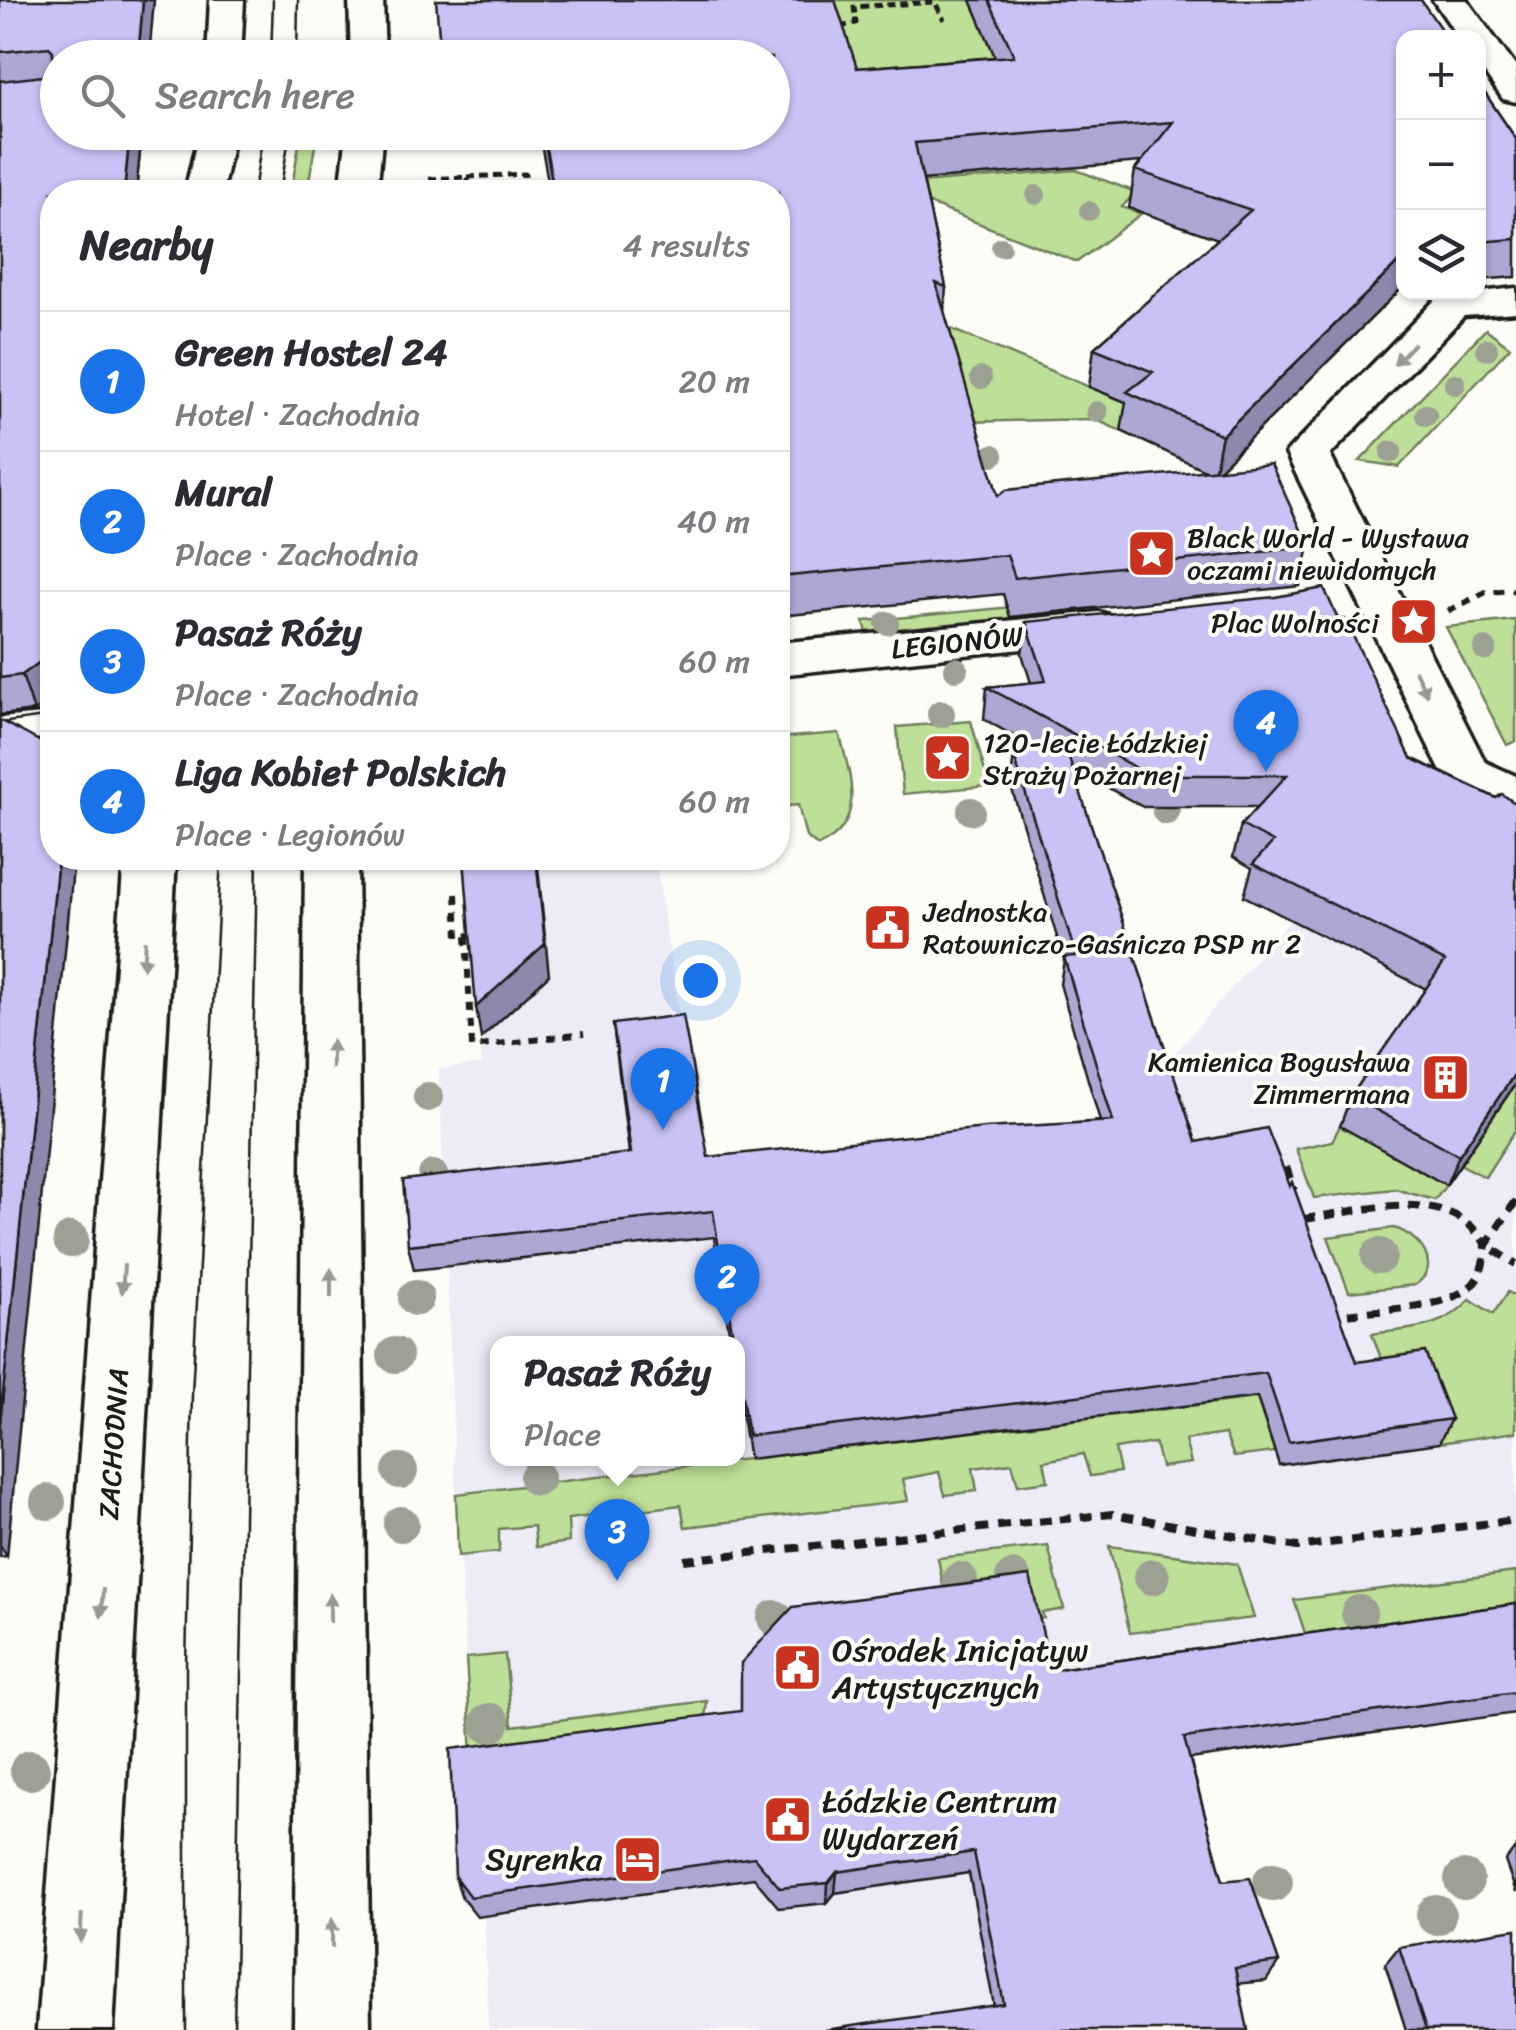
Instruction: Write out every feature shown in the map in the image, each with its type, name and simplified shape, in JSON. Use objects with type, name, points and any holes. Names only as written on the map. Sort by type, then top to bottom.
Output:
[{"type":"main road","points":[[225,40],[228,0]]},
{"type":"main road","points":[[366,0],[367,40]]},
{"type":"main road","points":[[1450,0],[1472,30]]},
{"type":"main road","points":[[1486,49],[1516,91]]},
{"type":"main road","points":[[206,180],[212,150]]},
{"type":"main road","points":[[360,180],[363,150]]},
{"type":"main road","points":[[1516,300],[1452,305],[1308,453],[1466,774],[1516,797]]},
{"type":"main road","points":[[1325,600],[1370,579]]},
{"type":"main road","name":"LEGIONÓW","points":[[790,659],[1138,625]]},
{"type":"main road","points":[[0,735],[40,731]]},
{"type":"main road","name":"ZACHODNIA","points":[[75,2030],[149,870]]},
{"type":"main road","points":[[331,870],[332,2030]]},
{"type":"path","points":[[831,28],[854,26],[854,7],[900,2],[934,2],[944,20]]},
{"type":"path","points":[[430,180],[525,174],[526,180]]},
{"type":"path","points":[[1398,637],[1486,592],[1516,590]]},
{"type":"path","points":[[456,894],[458,936],[469,935],[472,1047],[584,1034]]},
{"type":"path","points":[[1286,1167],[1309,1235]]},
{"type":"path","points":[[1336,1315],[1444,1299],[1464,1292],[1477,1281],[1486,1245],[1516,1201]]},
{"type":"path","points":[[1304,1219],[1402,1207],[1443,1208],[1464,1217],[1486,1245],[1516,1264]]},
{"type":"path","points":[[1331,1299],[1343,1334]]},
{"type":"path","points":[[684,1560],[1112,1514],[1297,1547],[1516,1520]]},
{"type":"shaded area","points":[[1381,816],[1516,847],[1516,1627],[1141,1679],[1155,1999],[943,2030],[488,2030],[485,1922],[457,1773],[473,1770],[456,1494],[439,1069],[482,1064],[470,870],[657,870],[729,1336],[490,1336],[490,1466],[745,1466],[745,1435],[749,1459],[1260,1396],[1158,1073]]},
{"type":"green space","points":[[823,0],[971,0],[980,20],[1151,83],[856,106]]},
{"type":"green space","points":[[298,150],[314,150],[309,180],[293,180]]},
{"type":"green space","points":[[1076,170],[1136,192],[1122,207],[1141,214],[1077,262],[884,186]]},
{"type":"green space","points":[[927,319],[1142,409],[1121,431],[1094,419],[961,422]]},
{"type":"green space","points":[[1486,329],[1510,347],[1399,467],[1360,461]]},
{"type":"green space","points":[[1035,605],[1039,616],[867,633],[864,621]]},
{"type":"green space","points":[[1516,620],[1516,741],[1507,745],[1446,627]]},
{"type":"green space","points":[[971,721],[989,786],[903,794],[897,727]]},
{"type":"green space","points":[[839,733],[850,781],[850,812],[834,837],[818,846],[806,837],[798,805],[790,806],[790,737]]},
{"type":"green space","points":[[1516,1081],[1516,1129],[1485,1177],[1460,1164]]},
{"type":"green space","points":[[1340,1126],[1446,1185],[1435,1200],[1395,1189],[1314,1198],[1296,1149],[1332,1141]]},
{"type":"green space","points":[[1394,1228],[1412,1237],[1425,1252],[1428,1260],[1423,1277],[1415,1285],[1349,1292],[1328,1237]]},
{"type":"green space","points":[[1508,1292],[1516,1296],[1516,1432],[1439,1443],[1414,1377],[1389,1380],[1372,1334],[1437,1322],[1470,1299],[1493,1314]]},
{"type":"green space","points":[[1257,1398],[1275,1452],[1234,1457],[1225,1434],[1185,1440],[1191,1463],[1161,1467],[1155,1443],[1115,1449],[1120,1472],[1090,1476],[1083,1454],[1044,1461],[1048,1481],[1018,1485],[1012,1463],[973,1468],[977,1491],[945,1495],[939,1472],[903,1479],[908,1501],[685,1527],[681,1505],[641,1510],[644,1534],[611,1538],[608,1514],[568,1519],[569,1542],[536,1547],[534,1526],[499,1529],[499,1552],[458,1556],[456,1494],[690,1466],[745,1466],[745,1459]]},
{"type":"green space","points":[[1048,1546],[1064,1609],[1042,1613],[1044,1618],[1028,1621],[948,1613],[938,1558]]},
{"type":"green space","points":[[1109,1546],[1237,1564],[1254,1618],[1130,1633]]},
{"type":"green space","points":[[1516,1572],[1516,1625],[1312,1654],[1294,1600]]},
{"type":"green space","points":[[505,1654],[512,1726],[707,1701],[704,1728],[473,1770],[466,1658]]},
{"type":"building","points":[[0,0],[143,0],[140,40],[40,40],[40,48],[0,52]]},
{"type":"building","points":[[436,0],[835,0],[857,68],[1014,56],[989,0],[1421,0],[1442,30],[1396,30],[1396,265],[1222,435],[1127,392],[1153,372],[1094,348],[1251,210],[1135,170],[1173,122],[915,143],[946,287],[936,283],[998,496],[1006,490],[1271,464],[1309,547],[1015,578],[1007,555],[790,576],[790,180],[552,180],[546,150],[790,150],[790,40],[439,40]]},
{"type":"building","points":[[40,76],[40,150],[128,150],[125,180],[40,180],[40,662],[22,675],[0,678],[0,81]]},
{"type":"building","points":[[1486,95],[1516,139],[1516,239],[1486,241]]},
{"type":"building","points":[[1324,588],[1338,619],[1345,619],[1411,758],[1496,798],[1502,794],[1516,804],[1516,1072],[1459,1155],[1351,1096],[1445,961],[1253,864],[1273,842],[1241,825],[1287,775],[1149,775],[987,687],[1046,681],[1026,622],[1275,597]]},
{"type":"building","points":[[0,720],[40,742],[40,870],[57,870],[0,1422]]},
{"type":"building","points":[[1063,740],[1196,1142],[1267,1128],[1290,1186],[1292,1182],[1357,1362],[1425,1352],[1451,1419],[1289,1442],[1266,1373],[748,1436],[745,1336],[733,1336],[713,1211],[408,1245],[403,1180],[631,1153],[613,1024],[683,1015],[708,1157],[985,1128],[1113,1121],[1064,957],[1076,956],[1014,756]]},
{"type":"building","points":[[465,870],[537,870],[545,944],[476,1007]]},
{"type":"building","name":"Łódzkie Centrum Wydarzeń","points":[[1030,1576],[1051,1670],[1516,1604],[1516,1692],[1184,1738],[1223,1881],[1250,1878],[1279,1962],[1235,1968],[1248,2030],[825,2030],[1004,2004],[974,1852],[837,1872],[828,1883],[780,1888],[754,1857],[470,1897],[455,1877],[450,1749],[741,1711],[741,1663],[793,1607]]},
{"type":"building","points":[[1516,1929],[1516,2030],[1426,2030],[1399,1947]]},
{"type":"tram line","points":[[272,40],[273,0]]},
{"type":"tram line","points":[[297,40],[298,0]]},
{"type":"tram line","points":[[256,180],[260,150]]},
{"type":"tram line","points":[[282,180],[287,150]]},
{"type":"tram line","points":[[0,723],[40,718]]},
{"type":"tram line","points":[[0,745],[40,740]]},
{"type":"tram line","points":[[186,2030],[186,1667],[192,1394],[220,870]]},
{"type":"tram line","points":[[234,2030],[257,870]]},
{"type":"place","name":"Black World - Wystawa oczami niewidomych","points":[[1152,553]]},
{"type":"place","name":"Plac Wolności","points":[[1414,622]]},
{"type":"place","name":"120-lecie Łódzkiej Straży Pożarnej","points":[[948,758]]},
{"type":"place","name":"Liga Kobiet Polskich","points":[[1266,772]]},
{"type":"place","name":"Jednostka Ratowniczo-Gaśnicza PSP nr 2","points":[[888,927]]},
{"type":"place","name":"Kamienica Bogusława Zimmermana","points":[[1445,1077]]},
{"type":"place","name":"Green Hostel 24","points":[[663,1130]]},
{"type":"place","name":"Mural","points":[[727,1326]]},
{"type":"place","name":"Pasaż Róży","points":[[617,1581]]},
{"type":"place","name":"Ośrodek Inicjatyw Artystycznych","points":[[797,1668]]},
{"type":"place","name":"Łódzkie Centrum Wydarzeń","points":[[787,1819]]},
{"type":"place","name":"Syrenka","points":[[637,1859]]}]
